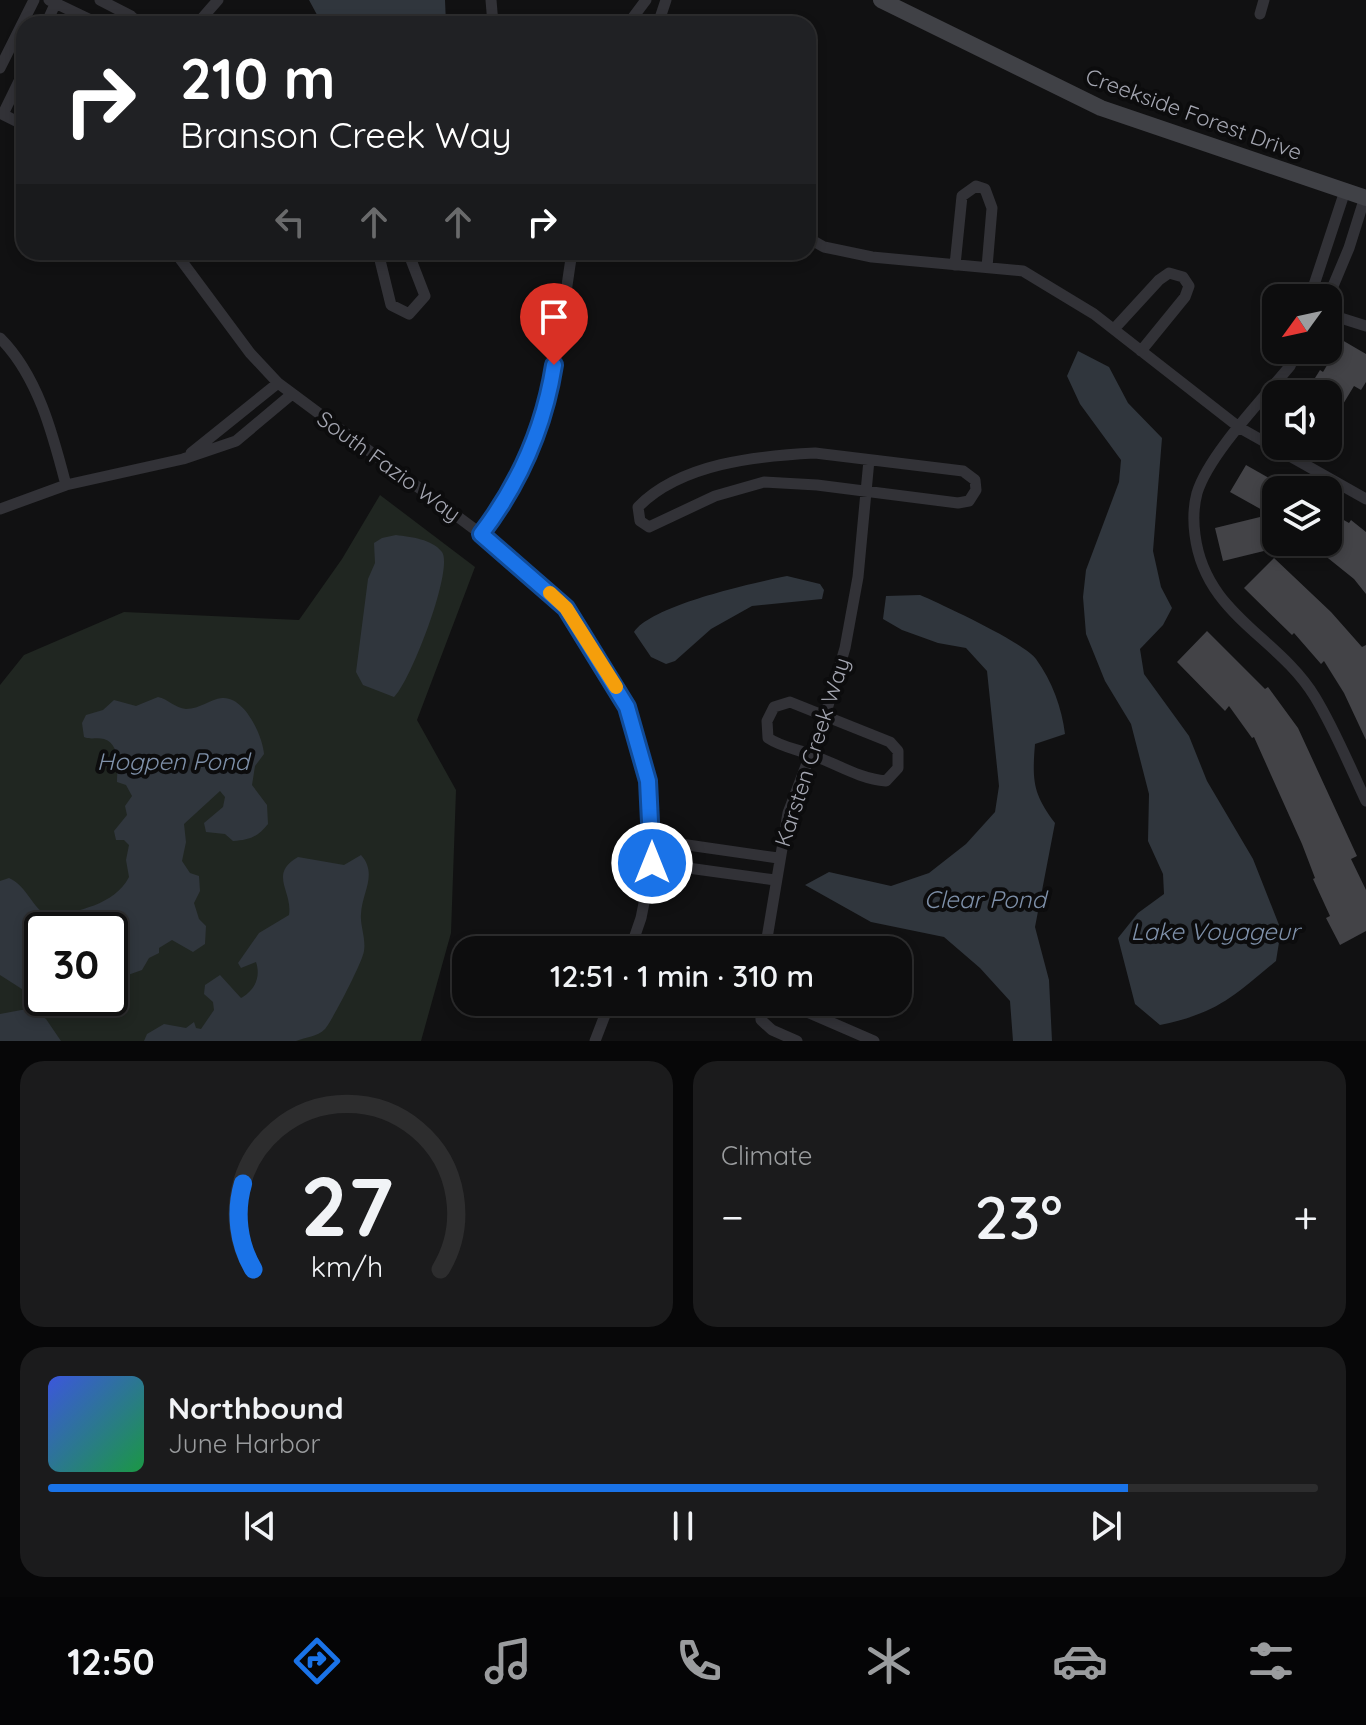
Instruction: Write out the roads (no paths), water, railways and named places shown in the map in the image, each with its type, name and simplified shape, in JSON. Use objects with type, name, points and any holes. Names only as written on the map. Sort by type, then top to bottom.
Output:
[{"type":"main road","name":"Creekside Forest Drive","points":[[881,0],[1101,108],[1365,197]]},
{"type":"street","points":[[100,0],[131,16]]},
{"type":"street","points":[[204,16],[218,0]]},
{"type":"street","points":[[1260,14],[1264,0]]},
{"type":"street","points":[[54,1],[83,16]]},
{"type":"street","points":[[646,2],[663,4]]},
{"type":"street","points":[[0,68],[16,36]]},
{"type":"street","points":[[2,114],[16,87]]},
{"type":"street","points":[[955,265],[962,196],[976,186],[985,189],[992,208],[987,267]]},
{"type":"street","points":[[1314,284],[1345,191]]},
{"type":"street","points":[[1334,284],[1365,197]]},
{"type":"street","points":[[816,242],[872,257],[1023,271],[1114,329],[1240,428],[1366,499]]},
{"type":"street","name":"South Fazio Way","points":[[181,260],[250,353],[278,383],[481,534],[566,608],[627,707],[648,781],[652,863],[635,936]]},
{"type":"street","points":[[380,260],[391,305],[409,314],[425,296],[411,260]]},
{"type":"street","points":[[481,534],[504,503],[532,449],[550,393],[571,260]]},
{"type":"street","points":[[1114,329],[1159,280],[1169,273],[1183,277],[1189,286],[1185,297],[1141,351]]},
{"type":"street","points":[[1342,318],[1366,326]]},
{"type":"street","points":[[0,338],[32,384],[54,435],[66,485]]},
{"type":"street","points":[[1291,364],[1217,456],[1198,490],[1193,514],[1197,547],[1205,573],[1218,596],[1315,696],[1365,796]]},
{"type":"street","points":[[183,459],[278,383]]},
{"type":"street","points":[[0,509],[66,485],[183,459],[236,441],[292,394]]},
{"type":"street","points":[[815,453],[869,460],[963,471],[975,480],[976,490],[969,501],[958,503],[867,490],[764,482],[715,496],[649,527],[640,521],[638,507],[649,495],[707,468],[761,455],[815,453]]},
{"type":"street","name":"Karsten Creek Way","points":[[767,936],[788,813],[825,716],[845,648],[858,577],[869,460]]},
{"type":"street","points":[[790,702],[825,716],[890,742],[898,751],[898,768],[886,781],[871,780],[810,754],[782,747],[768,738],[767,721],[774,707],[790,702]]},
{"type":"street","points":[[653,840],[778,858]]},
{"type":"street","points":[[652,863],[775,880]]},
{"type":"street","points":[[595,1041],[605,1016]]},
{"type":"street","points":[[761,1016],[761,1020],[772,1030],[797,1041]]},
{"type":"street","points":[[816,1016],[874,1041]]},
{"type":"water","points":[[309,0],[445,0],[446,16],[318,16]]},
{"type":"water","name":"Lake Voyageur","points":[[1078,351],[1109,367],[1128,403],[1162,438],[1153,551],[1161,587],[1172,608],[1163,625],[1140,649],[1144,674],[1189,736],[1207,781],[1253,859],[1281,930],[1276,961],[1247,984],[1211,1009],[1160,1025],[1135,1004],[1118,938],[1138,913],[1164,894],[1163,874],[1148,841],[1149,794],[1131,724],[1105,681],[1086,634],[1083,597],[1086,570],[1119,482],[1121,460],[1080,404],[1067,376]]},
{"type":"water","points":[[396,535],[433,544],[442,552],[444,563],[428,626],[410,671],[394,697],[363,685],[356,672],[368,579],[375,563],[374,543]]},
{"type":"water","points":[[787,576],[820,584],[824,590],[822,599],[752,606],[711,629],[675,661],[666,664],[651,657],[634,632],[644,622],[681,604]]},
{"type":"water","name":"Clear Pond","points":[[920,595],[982,624],[1029,652],[1047,676],[1059,705],[1065,734],[1035,744],[1034,768],[1038,795],[1055,823],[1035,927],[1049,980],[1052,1041],[1013,1041],[1010,1001],[980,968],[944,937],[871,922],[805,885],[829,872],[891,886],[929,873],[966,844],[995,812],[999,786],[987,671],[966,648],[938,643],[902,630],[883,619],[886,596]]},
{"type":"water","name":"Hogpen Pond","points":[[158,697],[186,709],[222,698],[230,699],[245,710],[263,747],[264,754],[255,766],[252,785],[267,805],[268,824],[257,835],[239,841],[233,841],[225,834],[206,832],[204,823],[223,807],[225,797],[220,791],[184,824],[186,842],[182,861],[190,873],[199,876],[200,891],[194,903],[199,919],[206,926],[205,944],[193,952],[172,940],[149,958],[142,970],[128,975],[128,912],[70,912],[105,901],[129,877],[126,860],[129,845],[124,840],[116,840],[114,831],[127,815],[125,806],[132,796],[126,785],[117,782],[117,758],[113,746],[104,739],[84,737],[82,723],[86,715],[103,710],[114,700],[136,706]]},
{"type":"water","points":[[361,855],[369,876],[361,914],[364,951],[347,991],[325,1029],[296,1041],[144,1041],[147,1034],[164,1024],[186,1028],[194,1022],[196,1028],[201,1029],[214,1010],[213,1002],[204,994],[205,985],[220,975],[241,998],[250,991],[256,983],[256,962],[241,968],[238,963],[259,933],[289,915],[283,876],[289,863],[298,857],[344,865]]},
{"type":"water","name":"Hogpen Pond","points":[[9,878],[15,882],[43,912],[24,912],[24,990],[0,975],[0,881]]},
{"type":"water","points":[[24,1010],[24,1016],[42,1016],[61,1041],[0,1041],[0,1014]]}]
